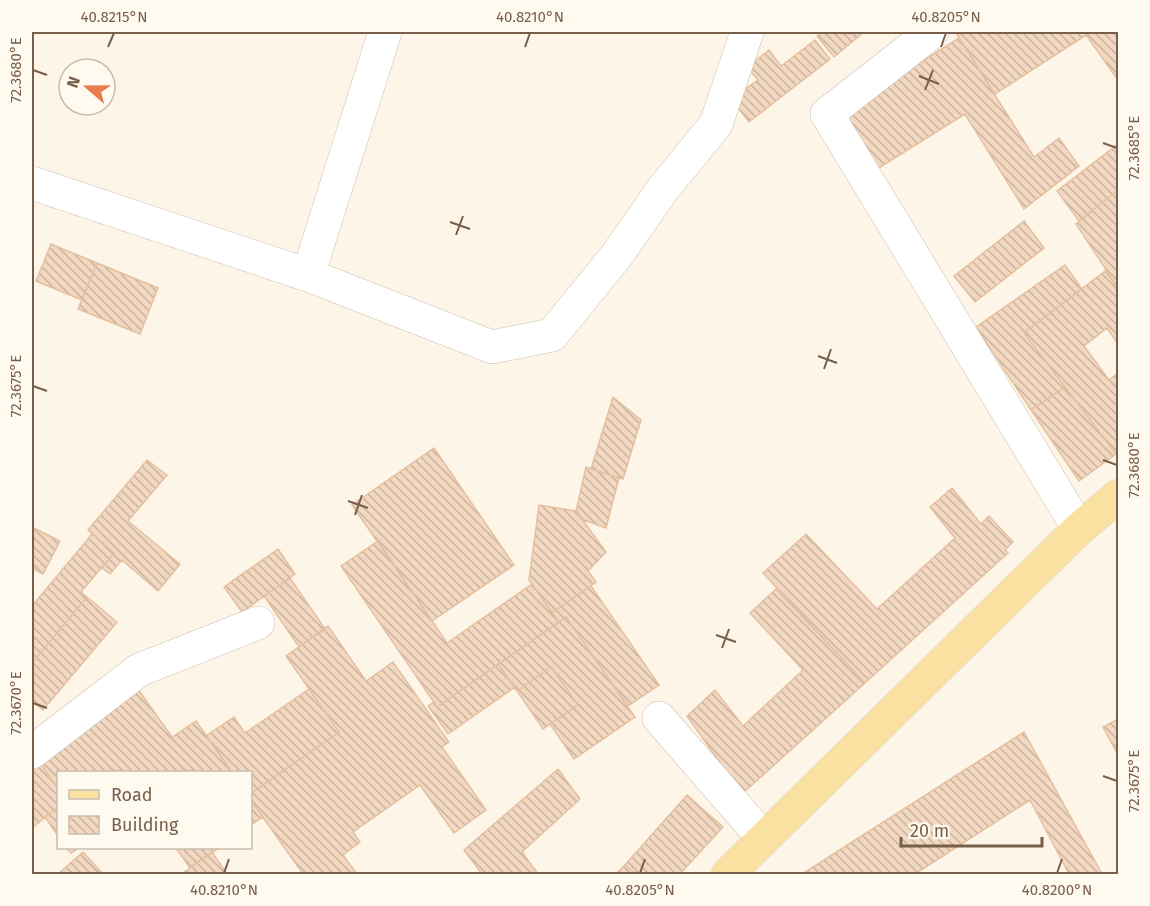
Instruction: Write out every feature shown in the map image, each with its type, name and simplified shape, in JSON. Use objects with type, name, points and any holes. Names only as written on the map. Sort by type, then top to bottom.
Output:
[{"type":"main road","points":[[728,874],[1079,528],[1119,496]]},
{"type":"lane","points":[[308,275],[386,32]]},
{"type":"lane","points":[[32,183],[308,275],[492,347],[552,335],[617,255],[663,189],[716,124],[747,32]]},
{"type":"lane","points":[[933,32],[827,114],[1079,528]]},
{"type":"lane","points":[[32,752],[139,670],[258,623]]},
{"type":"lane","points":[[659,718],[764,839]]},
{"type":"building","points":[[822,32],[864,32],[834,57],[817,36]]},
{"type":"building","points":[[962,32],[1118,32],[1118,80],[1086,35],[995,94],[957,35]]},
{"type":"building","points":[[959,38],[1034,157],[1059,138],[1079,166],[1024,209],[965,114],[874,171],[839,114]]},
{"type":"building","points":[[815,40],[830,59],[749,122],[731,99],[758,80],[747,67],[769,50],[781,66]]},
{"type":"building","points":[[1118,144],[1118,190],[1079,221],[1057,191]]},
{"type":"building","points":[[1118,190],[1118,288],[1076,224]]},
{"type":"building","points":[[1024,221],[1044,248],[975,302],[954,276]]},
{"type":"building","points":[[51,244],[97,263],[82,300],[36,281]]},
{"type":"building","points":[[97,263],[158,288],[140,334],[78,309]]},
{"type":"building","points":[[1065,265],[1082,289],[1024,333],[1065,387],[1031,410],[976,327]]},
{"type":"building","points":[[1105,271],[1118,288],[1118,344],[1107,328],[1084,346],[1109,380],[1118,373],[1118,452],[1116,454],[1024,333]]},
{"type":"building","points":[[1065,387],[1116,454],[1079,481],[1031,410]]},
{"type":"building","points":[[613,397],[641,420],[623,479],[591,469]]},
{"type":"building","points":[[434,448],[514,565],[432,621],[352,505]]},
{"type":"building","points":[[147,460],[167,475],[128,521],[180,564],[158,591],[122,560],[110,574],[102,568],[114,553],[88,530]]},
{"type":"building","points":[[586,467],[619,478],[606,528],[584,520],[576,511]]},
{"type":"building","points":[[952,488],[981,524],[989,516],[1013,542],[1005,550],[1008,553],[865,683],[763,573],[806,534],[877,609],[955,538],[930,507]]},
{"type":"building","points":[[539,505],[576,511],[606,552],[588,571],[596,582],[552,613],[529,580]]},
{"type":"building","points":[[32,527],[60,541],[43,574],[32,568]]},
{"type":"building","points":[[92,534],[114,553],[81,592],[87,597],[32,663],[32,606]]},
{"type":"building","points":[[378,541],[447,643],[532,584],[559,622],[437,707],[341,566]]},
{"type":"building","points":[[278,549],[295,574],[242,612],[224,587]]},
{"type":"building","points":[[290,578],[325,629],[299,647],[264,596]]},
{"type":"building","points":[[591,586],[659,685],[628,706],[566,617],[559,622],[552,613]]},
{"type":"building","points":[[776,589],[865,683],[742,794],[687,716],[715,690],[743,726],[803,670],[750,613]]},
{"type":"building","points":[[87,597],[117,622],[43,710],[32,701],[32,663]]},
{"type":"building","points":[[566,617],[635,717],[574,759],[550,724],[578,705],[551,667],[517,691],[498,664]]},
{"type":"building","points":[[328,626],[366,681],[393,662],[449,742],[442,747],[486,810],[454,833],[420,785],[353,832],[360,842],[343,855],[357,874],[303,874],[252,802],[252,793],[339,732],[286,656]]},
{"type":"building","points":[[498,664],[515,687],[448,734],[428,706],[434,702],[437,707]]},
{"type":"building","points":[[551,667],[578,705],[543,729],[517,691]]},
{"type":"building","points":[[135,685],[172,737],[196,721],[231,771],[57,771],[57,788],[35,756]]},
{"type":"building","points":[[309,689],[339,732],[252,793],[252,771],[231,771],[206,736],[234,717],[245,733]]},
{"type":"building","points":[[1118,719],[1118,755],[1103,727]]},
{"type":"building","points":[[1024,732],[1102,874],[1069,874],[1030,800],[915,874],[802,874]]},
{"type":"building","points":[[40,763],[57,788],[57,808],[32,828],[32,770]]},
{"type":"building","points":[[558,769],[580,799],[522,852],[538,874],[482,874],[464,850]]},
{"type":"building","points":[[687,795],[723,827],[680,874],[636,874],[625,865]]},
{"type":"building","points":[[252,802],[263,817],[252,824]]},
{"type":"building","points":[[57,808],[57,835],[45,817]]},
{"type":"building","points":[[177,849],[218,849],[190,868]]},
{"type":"building","points":[[83,852],[103,874],[58,874]]},
{"type":"building","points":[[212,852],[227,874],[197,874],[192,866]]},
{"type":"building","points":[[625,865],[636,874],[616,874]]},
{"type":"building","points":[[192,866],[197,874],[181,874],[190,868]]}]
